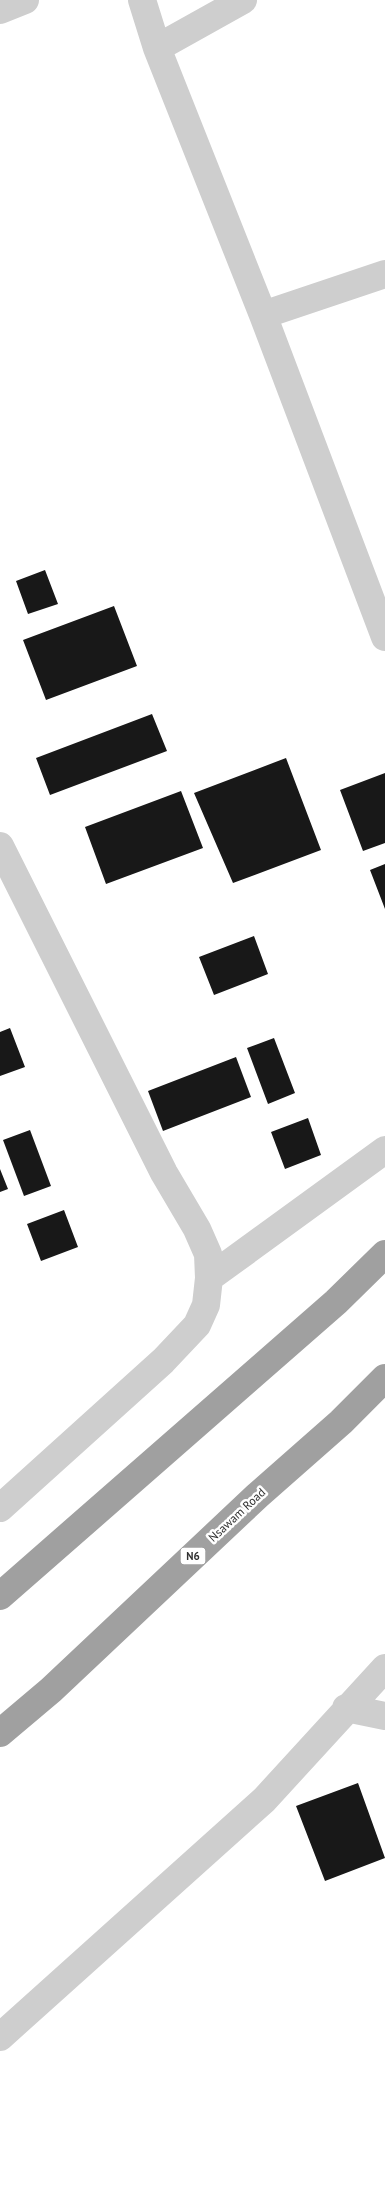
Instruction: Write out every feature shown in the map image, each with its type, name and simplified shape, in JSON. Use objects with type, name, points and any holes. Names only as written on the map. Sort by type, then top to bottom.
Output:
[{"type":"highway","points":[[0,1596],[329,1309],[385,1254]]},
{"type":"highway","name":"Nsawam Road","points":[[0,1733],[51,1690],[257,1496],[342,1422],[385,1378]]},
{"type":"street","points":[[0,10],[25,0]]},
{"type":"street","points":[[142,0],[157,48],[263,315],[385,637]]},
{"type":"street","points":[[157,48],[243,0]]},
{"type":"street","points":[[263,315],[385,274]]},
{"type":"street","points":[[0,846],[164,1173],[197,1229],[208,1254],[209,1278],[206,1305],[197,1325],[162,1361],[0,1508]]},
{"type":"street","points":[[209,1278],[385,1150]]},
{"type":"street","points":[[0,2037],[264,1800],[346,1708],[385,1668]]},
{"type":"street","points":[[346,1708],[385,1716]]},
{"type":"building","points":[[45,570],[58,604],[28,614],[16,581]]},
{"type":"building","points":[[114,606],[137,666],[46,700],[23,640]]},
{"type":"building","points":[[152,714],[167,751],[50,795],[36,758]]},
{"type":"building","points":[[286,758],[321,850],[233,883],[194,793]]},
{"type":"building","points":[[385,773],[385,843],[363,851],[340,790]]},
{"type":"building","points":[[181,791],[203,848],[106,884],[85,827]]},
{"type":"building","points":[[385,864],[385,909],[370,870]]},
{"type":"building","points":[[254,936],[268,974],[214,995],[199,957]]},
{"type":"building","points":[[10,1028],[25,1067],[0,1076],[0,1032]]},
{"type":"building","points":[[274,1038],[295,1093],[268,1104],[247,1048]]},
{"type":"building","points":[[236,1057],[251,1097],[163,1131],[148,1091]]},
{"type":"building","points":[[308,1118],[321,1155],[285,1169],[271,1132]]},
{"type":"building","points":[[30,1130],[51,1186],[24,1196],[3,1140]]},
{"type":"building","points":[[0,1169],[8,1189],[0,1192]]},
{"type":"building","points":[[64,1210],[78,1247],[41,1261],[27,1224]]},
{"type":"building","points":[[358,1783],[385,1858],[325,1881],[296,1806]]}]
